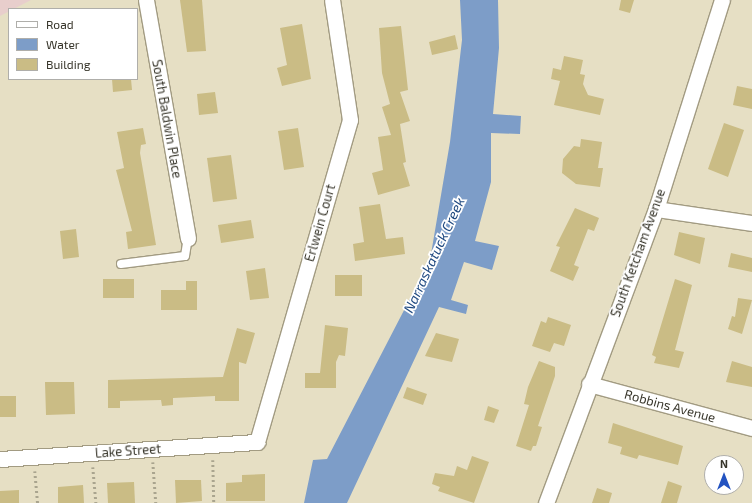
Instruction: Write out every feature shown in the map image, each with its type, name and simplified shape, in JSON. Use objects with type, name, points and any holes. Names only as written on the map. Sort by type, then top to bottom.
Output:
[{"type":"street","name":"South Baldwin Place","points":[[146,0],[188,238]]},
{"type":"street","name":"Erlwein Court","points":[[257,442],[350,120],[332,0]]},
{"type":"street","name":"South Ketcham Avenue","points":[[546,503],[589,384],[656,209],[722,0]]},
{"type":"street","points":[[656,209],[752,223]]},
{"type":"street","name":"Robbins Avenue","points":[[589,384],[752,428]]},
{"type":"street","name":"Lake Street","points":[[0,459],[257,442]]},
{"type":"lane","points":[[121,264],[185,256],[188,238]]},
{"type":"path","points":[[212,445],[214,503]]},
{"type":"path","points":[[152,449],[156,503]]},
{"type":"path","points":[[92,453],[96,503]]},
{"type":"path","points":[[34,456],[38,503]]},
{"type":"shaded area","points":[[0,0],[31,0],[16,8],[8,8],[8,12],[0,16]]},
{"type":"water","name":"Narraskatuck Creek","points":[[460,0],[498,0],[499,48],[493,114],[521,116],[520,134],[491,133],[491,182],[475,241],[499,246],[492,270],[464,262],[451,300],[468,305],[466,314],[439,307],[347,503],[304,503],[313,460],[327,459],[430,260],[450,142],[462,40]]},
{"type":"building","points":[[180,0],[202,0],[206,51],[187,52]]},
{"type":"building","points":[[621,0],[634,0],[630,13],[619,10]]},
{"type":"building","points":[[302,24],[311,79],[282,86],[277,68],[287,65],[280,28]]},
{"type":"building","points":[[401,26],[408,90],[400,92],[410,121],[400,124],[406,162],[403,163],[410,186],[378,195],[372,173],[383,170],[378,137],[391,135],[382,107],[390,104],[382,73],[379,28]]},
{"type":"building","points":[[455,35],[458,49],[432,55],[429,42]]},
{"type":"building","points":[[564,56],[583,60],[580,74],[585,75],[583,84],[588,95],[604,99],[600,115],[554,105],[560,81],[551,79],[553,68],[561,70]]},
{"type":"building","points":[[112,80],[131,80],[132,90],[113,92]]},
{"type":"building","points":[[737,86],[752,89],[752,109],[733,105]]},
{"type":"building","points":[[215,92],[218,113],[199,115],[197,94]]},
{"type":"building","points":[[724,123],[744,130],[728,177],[708,169]]},
{"type":"building","points":[[143,128],[146,144],[141,145],[140,153],[156,245],[128,249],[126,232],[132,231],[116,170],[124,168],[117,132]]},
{"type":"building","points":[[298,128],[304,167],[284,170],[278,131]]},
{"type":"building","points":[[581,139],[602,142],[598,168],[603,168],[600,187],[576,184],[562,173],[563,159],[574,146],[580,147]]},
{"type":"building","points":[[231,155],[237,199],[213,202],[207,158]]},
{"type":"building","points":[[380,204],[386,239],[403,237],[405,254],[355,261],[353,244],[364,242],[359,207]]},
{"type":"building","points":[[575,208],[599,218],[594,231],[588,229],[574,265],[579,267],[573,281],[550,271],[560,247],[556,246]]},
{"type":"building","points":[[251,220],[254,238],[221,243],[218,225]]},
{"type":"building","points":[[76,229],[79,257],[63,259],[60,231]]},
{"type":"building","points":[[679,232],[705,238],[700,264],[674,255]]},
{"type":"building","points":[[731,253],[752,258],[752,272],[728,267]]},
{"type":"building","points":[[265,268],[269,298],[250,300],[246,271]]},
{"type":"building","points":[[335,275],[362,275],[362,296],[335,296]]},
{"type":"building","points":[[103,279],[134,279],[134,298],[103,298]]},
{"type":"building","points":[[675,279],[692,285],[675,350],[684,352],[679,368],[654,363],[656,357],[652,355]]},
{"type":"building","points":[[186,281],[197,281],[197,310],[161,310],[161,290],[186,290]]},
{"type":"building","points":[[738,298],[752,300],[742,334],[728,329],[732,316],[735,317]]},
{"type":"building","points":[[548,317],[571,325],[564,346],[554,343],[550,352],[532,346],[541,321],[546,323]]},
{"type":"building","points":[[325,325],[348,328],[345,356],[339,355],[336,362],[336,388],[305,388],[305,373],[320,373]]},
{"type":"building","points":[[237,328],[255,333],[246,364],[239,362],[239,401],[215,401],[215,396],[173,398],[173,405],[162,406],[161,400],[120,401],[120,408],[108,408],[108,380],[223,377]]},
{"type":"building","points":[[436,333],[459,339],[452,362],[425,356]]},
{"type":"building","points":[[539,361],[555,367],[555,376],[538,426],[542,427],[536,446],[533,446],[531,451],[516,446],[529,405],[524,404],[528,387]]},
{"type":"building","points":[[732,361],[752,367],[752,387],[726,382]]},
{"type":"building","points":[[45,382],[74,382],[75,414],[46,415]]},
{"type":"building","points":[[407,387],[427,394],[423,405],[403,398]]},
{"type":"building","points":[[0,396],[16,396],[16,417],[0,417]]},
{"type":"building","points":[[488,406],[499,410],[494,423],[484,420]]},
{"type":"building","points":[[613,423],[683,446],[678,465],[639,455],[637,459],[620,454],[622,447],[608,443]]},
{"type":"building","points":[[472,456],[489,462],[474,503],[438,491],[440,487],[432,484],[435,473],[454,476],[457,466],[467,470]]},
{"type":"building","points":[[265,474],[265,501],[226,501],[226,483],[242,482],[242,475]]},
{"type":"building","points":[[175,480],[201,480],[202,501],[176,503]]},
{"type":"building","points":[[668,481],[682,486],[677,503],[661,503]]},
{"type":"building","points":[[134,482],[135,503],[108,503],[107,483]]},
{"type":"building","points":[[83,485],[84,503],[58,503],[58,487]]},
{"type":"building","points":[[597,488],[612,493],[609,503],[592,503]]},
{"type":"building","points":[[19,490],[19,503],[0,503],[0,491]]}]
